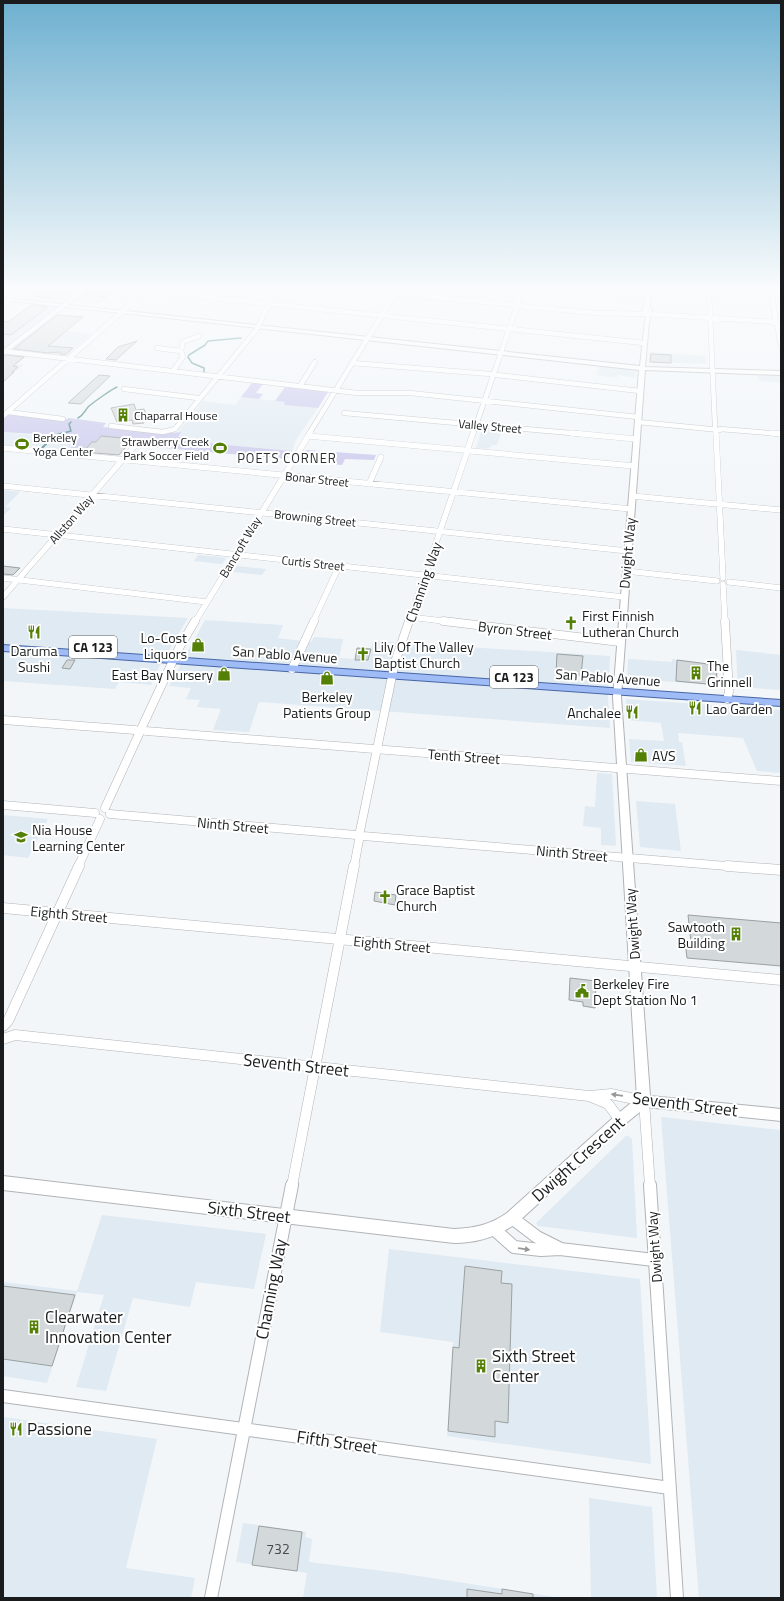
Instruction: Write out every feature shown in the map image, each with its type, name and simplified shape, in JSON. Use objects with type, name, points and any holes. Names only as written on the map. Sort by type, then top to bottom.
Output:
[{"type":"main road","name":"San Pablo Avenue","points":[[3,641],[174,657]]},
{"type":"main road","name":"San Pablo Avenue","points":[[3,648],[174,657],[728,695],[781,695]]},
{"type":"main road","name":"San Pablo Avenue","points":[[728,695],[781,703]]},
{"type":"street","points":[[3,416],[61,365]]},
{"type":"street","points":[[123,365],[360,393],[410,393],[485,399],[638,420],[716,429],[781,434]]},
{"type":"street","points":[[173,371],[177,365]]},
{"type":"street","points":[[111,426],[166,432],[175,429],[198,398],[226,365]]},
{"type":"street","points":[[300,386],[313,365]]},
{"type":"street","name":"Bancroft Way","points":[[108,811],[140,731],[174,657],[351,365]]},
{"type":"street","points":[[372,365],[494,375],[640,391]]},
{"type":"street","name":"Channing Way","points":[[210,1598],[392,672],[497,365]]},
{"type":"street","points":[[630,365],[781,370]]},
{"type":"street","points":[[713,365],[728,695]]},
{"type":"street","name":"Dwight Way","points":[[642,366],[617,688],[677,1598]]},
{"type":"street","points":[[713,368],[781,373]]},
{"type":"street","points":[[124,389],[198,398]]},
{"type":"street","points":[[8,412],[63,419]]},
{"type":"street","name":"Valley Street","points":[[344,414],[636,439]]},
{"type":"street","points":[[308,436],[634,466]]},
{"type":"street","name":"Allston Way","points":[[3,597],[140,441]]},
{"type":"street","name":"Bonar Street","points":[[3,448],[631,509]]},
{"type":"street","points":[[369,484],[381,457]]},
{"type":"street","name":"Browning Street","points":[[3,486],[628,551]]},
{"type":"street","points":[[632,496],[781,510]]},
{"type":"street","name":"Curtis Street","points":[[3,529],[624,597]]},
{"type":"street","points":[[294,665],[339,566]]},
{"type":"street","points":[[626,571],[781,588]]},
{"type":"street","points":[[3,578],[207,602]]},
{"type":"street","name":"Byron Street","points":[[410,617],[620,642]]},
{"type":"street","name":"Tenth Street","points":[[3,720],[781,781]]},
{"type":"street","points":[[3,805],[106,818],[108,811]]},
{"type":"street","name":"Ninth Street","points":[[108,811],[359,835],[781,870]]},
{"type":"street","points":[[3,1026],[8,1021],[57,913],[97,816]]},
{"type":"street","name":"Eighth Street","points":[[3,908],[781,980]]},
{"type":"street","name":"Seventh Street","points":[[3,1038],[15,1035],[589,1096],[602,1100],[612,1107],[620,1120]]},
{"type":"street","name":"Seventh Street","points":[[589,1096],[602,1093],[644,1101],[781,1115]]},
{"type":"street","name":"Dwight Crescent","points":[[512,1218],[620,1120],[644,1101]]},
{"type":"street","name":"Sixth Street","points":[[3,1184],[454,1236],[476,1235],[495,1230],[512,1218]]},
{"type":"street","points":[[512,1218],[537,1237],[560,1248]]},
{"type":"street","points":[[495,1230],[514,1247],[541,1250],[560,1248],[654,1260]]},
{"type":"street","name":"Fifth Street","points":[[3,1396],[670,1488]]},
{"type":"shaded area","points":[[3,365],[24,365],[15,372],[3,371]]},
{"type":"shaded area","points":[[599,366],[636,370],[635,378],[618,375],[617,378],[596,375]]},
{"type":"shaded area","points":[[758,374],[780,376],[781,383],[758,381]]},
{"type":"shaded area","points":[[252,383],[263,384],[256,393],[263,394],[259,399],[241,397]]},
{"type":"shaded area","points":[[285,387],[328,392],[318,408],[284,405],[285,402],[275,401]]},
{"type":"shaded area","points":[[241,397],[286,402],[284,405],[318,408],[296,440],[292,451],[205,443],[202,439],[177,437],[180,432],[178,432],[203,401],[235,405]]},
{"type":"shaded area","points":[[11,413],[62,421],[69,418],[106,423],[103,427],[161,434],[181,432],[178,437],[202,439],[206,443],[292,451],[286,459],[142,446],[147,441],[101,436],[95,442],[92,442],[83,452],[68,451],[80,437],[3,432],[3,418]]},
{"type":"shaded area","points":[[482,428],[502,430],[497,445],[492,445],[491,447],[485,449],[476,448]]},
{"type":"shaded area","points":[[3,432],[51,437],[53,435],[81,437],[68,451],[3,445]]},
{"type":"shaded area","points":[[306,450],[376,455],[374,460],[345,459],[342,465],[300,461]]},
{"type":"shaded area","points":[[3,490],[20,492],[5,507],[11,508],[3,516]]},
{"type":"shaded area","points":[[198,555],[226,558],[222,564],[194,561]]},
{"type":"shaded area","points":[[237,566],[266,569],[262,575],[233,572]]},
{"type":"shaded area","points":[[3,608],[188,618],[159,667],[151,685],[119,682],[115,689],[3,681]]},
{"type":"shaded area","points":[[205,620],[283,625],[278,638],[311,642],[314,637],[343,639],[339,658],[369,660],[373,641],[610,656],[608,697],[610,728],[259,702],[249,732],[213,730],[221,709],[197,707],[200,700],[186,699],[191,688],[169,686]]},
{"type":"shaded area","points":[[736,650],[781,655],[781,690],[738,687]]},
{"type":"shaded area","points":[[628,659],[672,662],[672,659],[718,665],[718,685],[627,679]]},
{"type":"shaded area","points":[[626,699],[781,710],[781,773],[757,771],[743,738],[678,733],[679,742],[682,742],[686,766],[631,762],[629,739],[664,741],[661,723],[627,720]]},
{"type":"shaded area","points":[[597,773],[612,774],[616,846],[601,845],[601,828],[583,826],[585,806],[595,807]]},
{"type":"shaded area","points":[[636,801],[675,804],[681,851],[640,847]]},
{"type":"shaded area","name":"Nia House Learning Center","points":[[3,815],[48,819],[28,858],[3,855]]},
{"type":"shaded area","points":[[661,1117],[781,1130],[781,1598],[699,1598]]},
{"type":"shaded area","points":[[627,1135],[632,1139],[637,1238],[538,1226],[536,1223]]},
{"type":"shaded area","points":[[102,1215],[266,1234],[254,1289],[196,1282],[190,1307],[133,1298],[106,1391],[76,1387],[104,1295],[77,1292],[47,1383],[3,1376],[3,1282],[77,1291]]},
{"type":"shaded area","points":[[389,1249],[640,1279],[651,1464],[447,1436],[453,1342],[380,1332]]},
{"type":"shaded area","points":[[3,1417],[157,1439],[126,1568],[195,1578],[191,1598],[3,1598]]},
{"type":"shaded area","points":[[589,1498],[652,1507],[657,1598],[591,1598]]},
{"type":"shaded area","points":[[243,1523],[306,1532],[305,1537],[312,1539],[309,1562],[399,1573],[562,1598],[303,1598],[307,1573],[236,1562]]},
{"type":"building","points":[[3,365],[15,365],[13,366],[18,367],[12,372],[14,372],[3,382]]},
{"type":"building","points":[[99,375],[110,376],[81,404],[68,403]]},
{"type":"building","name":"Chaparral House","points":[[134,404],[136,410],[144,409],[148,418],[142,419],[144,423],[133,424],[132,420],[117,422],[111,408]]},
{"type":"building","points":[[101,436],[133,439],[119,455],[83,452],[92,442],[96,442]]},
{"type":"building","points":[[3,566],[20,568],[13,575],[3,574]]},
{"type":"building","name":"Lily Of The Valley Baptist Church","points":[[357,648],[371,649],[368,660],[355,660]]},
{"type":"building","points":[[557,654],[583,656],[581,675],[556,673]]},
{"type":"building","points":[[67,660],[75,660],[70,669],[62,668]]},
{"type":"building","name":"The Grinnell","points":[[677,660],[716,665],[717,685],[676,681]]},
{"type":"building","name":"Grace Baptist Church","points":[[375,892],[396,895],[395,905],[374,901]]},
{"type":"building","name":"Sawtooth Building","points":[[688,915],[781,923],[781,966],[687,958],[685,942],[691,943]]},
{"type":"building","name":"Berkeley Fire Dept Station No 1","points":[[570,978],[596,981],[595,1008],[583,1006],[583,1002],[569,1000]]},
{"type":"building","name":"Sixth Street Center","points":[[465,1266],[502,1271],[501,1283],[512,1284],[508,1423],[495,1421],[495,1437],[448,1431],[453,1347],[459,1348]]},
{"type":"building","name":"Clearwater Innovation Center","points":[[3,1286],[75,1295],[52,1366],[3,1359]]},
{"type":"building","points":[[259,1526],[302,1532],[297,1571],[252,1565]]},
{"type":"building","points":[[467,1589],[502,1594],[502,1589],[533,1594],[533,1598],[467,1598]]},
{"type":"waterway","points":[[196,365],[204,368],[204,372]]},
{"type":"waterway","points":[[78,418],[89,406],[117,387]]},
{"type":"waterway","points":[[36,417],[45,418]]},
{"type":"waterway","points":[[60,434],[71,431],[69,424],[71,422]]},
{"type":"waterway","points":[[42,448],[54,436],[60,434]]},
{"type":"place","name":"Chaparral House","points":[[123,415]]},
{"type":"place","name":"Berkeley Yoga Center","points":[[22,444]]},
{"type":"place","name":"Strawberry Creek Park Soccer Field","points":[[220,448]]},
{"type":"place","name":"First Finnish Lutheran Church","points":[[571,623]]},
{"type":"place","name":"Daruma Sushi","points":[[34,632]]},
{"type":"place","name":"Lo-Cost Liquors","points":[[198,645]]},
{"type":"place","name":"Lily Of The Valley Baptist Church","points":[[363,654]]},
{"type":"place","name":"The Grinnell","points":[[696,673]]},
{"type":"place","name":"East Bay Nursery","points":[[224,674]]},
{"type":"place","name":"Berkeley Patients Group","points":[[327,678]]},
{"type":"place","name":"Lao Garden","points":[[695,708]]},
{"type":"place","name":"Anchalee","points":[[632,712]]},
{"type":"place","name":"AVS","points":[[641,755]]},
{"type":"place","name":"Nia House Learning Center","points":[[21,837]]},
{"type":"place","name":"Grace Baptist Church","points":[[385,897]]},
{"type":"place","name":"Sawtooth Building","points":[[736,934]]},
{"type":"place","name":"Berkeley Fire Dept Station No 1","points":[[582,991]]},
{"type":"place","name":"Clearwater Innovation Center","points":[[34,1327]]},
{"type":"place","name":"Sixth Street Center","points":[[481,1366]]},
{"type":"place","name":"Passione","points":[[16,1429]]},
{"type":"district","name":"POETS CORNER","points":[[287,458]]}]
